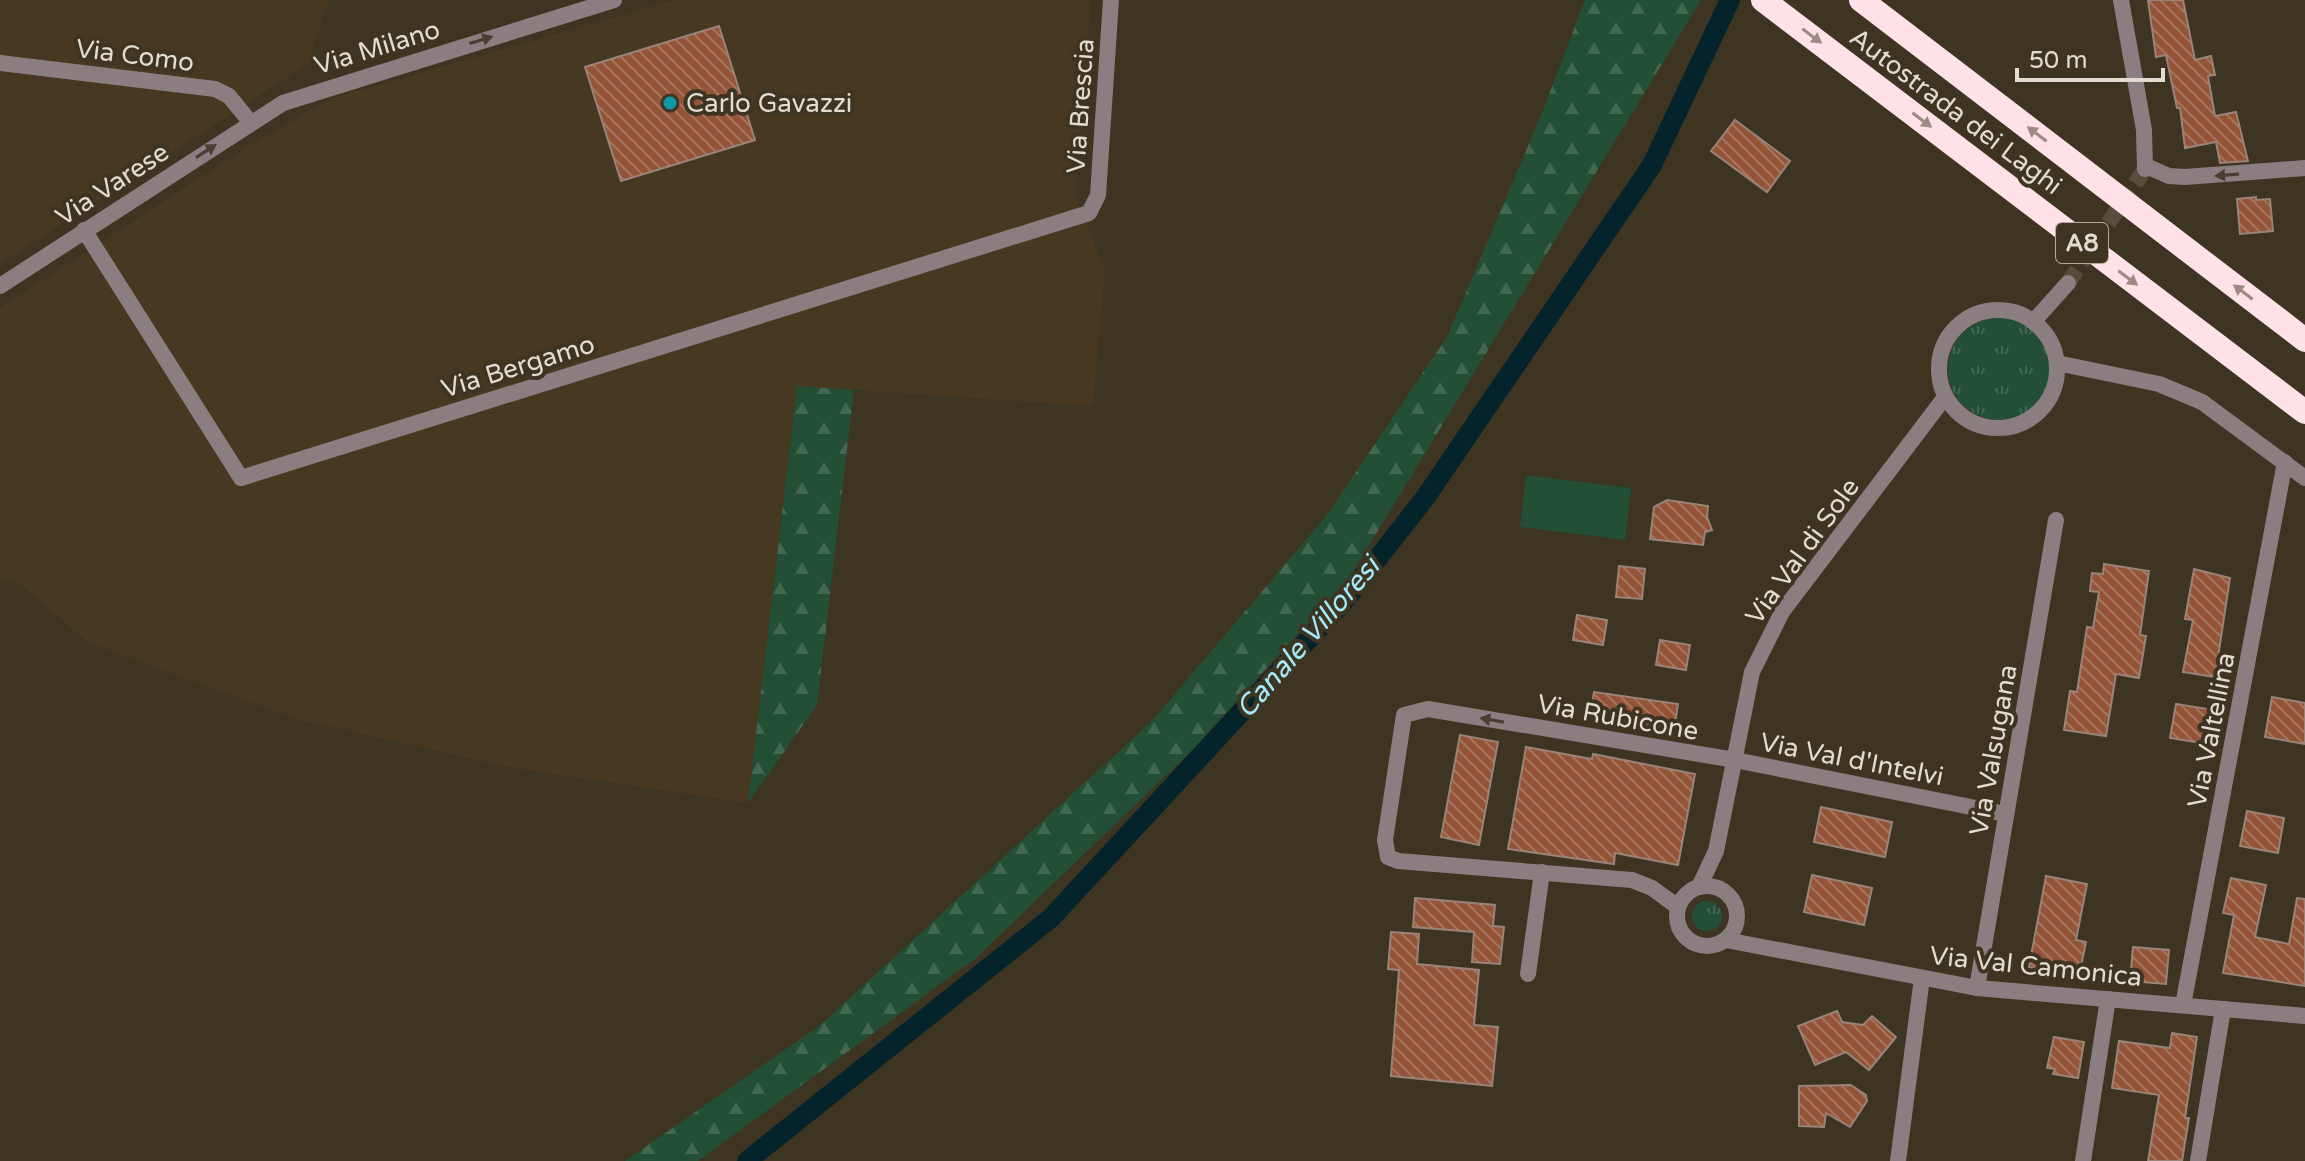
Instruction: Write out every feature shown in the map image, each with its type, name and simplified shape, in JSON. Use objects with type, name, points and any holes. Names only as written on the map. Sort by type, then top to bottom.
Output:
[{"type":"highway","name":"Autostrada dei Laghi","points":[[1763,0],[2305,412]]},
{"type":"highway","name":"Autostrada dei Laghi","points":[[1861,0],[2305,340]]},
{"type":"street","name":"Via Milano","points":[[251,123],[283,103],[319,89],[614,0]]},
{"type":"street","name":"Via Brescia","points":[[1089,213],[1098,195],[1111,0]]},
{"type":"street","points":[[2121,0],[2144,130],[2146,168],[2169,176],[2185,177],[2305,168]]},
{"type":"street","name":"Via Como","points":[[0,63],[215,89],[229,96],[251,123]]},
{"type":"street","name":"Via Varese","points":[[0,286],[251,123]]},
{"type":"street","name":"Via Bergamo","points":[[84,230],[241,478],[1089,213]]},
{"type":"street","points":[[2034,321],[2068,283]]},
{"type":"street","points":[[2001,309],[2034,321],[2054,347],[2057,363],[2052,394],[2032,418],[2002,429],[1971,422],[1958,413],[1945,397],[1939,380],[1941,354],[1953,330],[1966,319],[2001,309]]},
{"type":"street","points":[[2057,363],[2159,384],[2202,402],[2305,478]]},
{"type":"street","name":"Via Val di Sole","points":[[1735,760],[1752,672],[1782,612],[1945,397]]},
{"type":"street","name":"Via Val di Sole","points":[[1922,429],[1958,413]]},
{"type":"street","name":"Via Valtellina","points":[[2183,1005],[2285,462]]},
{"type":"street","name":"Via Valsugana","points":[[1977,988],[2056,520]]},
{"type":"street","name":"Via Rubicone","points":[[1542,872],[1398,861],[1388,857],[1385,840],[1404,715],[1428,709],[1735,760]]},
{"type":"street","points":[[1716,851],[1695,889],[1678,907],[1678,927],[1690,941],[1708,946],[1726,940],[1736,922],[1735,906],[1719,889],[1716,851],[1735,760]]},
{"type":"street","name":"Via Val d'Intelvi","points":[[1735,760],[2006,814]]},
{"type":"street","points":[[1528,974],[1542,872],[1626,879],[1652,888],[1678,907]]},
{"type":"street","points":[[1652,888],[1719,889]]},
{"type":"street","name":"Via Val Camonica","points":[[1736,922],[1765,946]]},
{"type":"street","name":"Via Val Camonica","points":[[1726,940],[1977,988],[2305,1016]]},
{"type":"street","points":[[1898,1161],[1922,978]]},
{"type":"street","points":[[2083,1161],[2108,999]]},
{"type":"street","points":[[2198,1161],[2223,1009]]},
{"type":"shaded area","points":[[0,0],[329,0],[308,64],[0,264]]},
{"type":"shaded area","points":[[674,0],[1091,0],[1075,196],[1105,270],[1093,406],[797,386],[748,803],[514,768],[296,719],[89,643],[13,578],[0,583],[0,308],[250,145],[333,98]]},
{"type":"green space","points":[[1585,0],[1701,0],[1351,575],[1192,750],[976,958],[698,1161],[625,1161],[819,1026],[1151,722],[1327,515],[1447,337],[1542,113]]},
{"type":"green space","points":[[1999,318],[2019,322],[2035,333],[2046,349],[2050,369],[2046,389],[2035,405],[2019,416],[1999,420],[1979,416],[1963,405],[1952,389],[1948,369],[1952,349],[1963,333],[1979,322]]},
{"type":"green space","points":[[797,386],[854,390],[817,705],[748,803]]},
{"type":"green space","points":[[1526,475],[1631,488],[1625,540],[1520,527]]},
{"type":"green space","points":[[1707,901],[1718,905],[1722,916],[1718,927],[1707,931],[1696,927],[1692,916],[1696,905]]},
{"type":"building","points":[[2148,0],[2183,0],[2195,60],[2211,56],[2215,75],[2208,76],[2215,116],[2236,112],[2248,161],[2220,163],[2216,142],[2185,148],[2180,108],[2177,108],[2166,55],[2156,57]]},
{"type":"building","name":"Carlo Gavazzi","points":[[719,26],[755,140],[621,181],[585,67]]},
{"type":"building","points":[[1735,120],[1790,161],[1767,192],[1711,151]]},
{"type":"building","points":[[2256,197],[2256,200],[2270,199],[2273,231],[2240,234],[2237,199]]},
{"type":"building","points":[[1667,500],[1708,506],[1707,517],[1712,530],[1705,532],[1703,545],[1650,539],[1654,507]]},
{"type":"building","points":[[2104,564],[2149,571],[2140,635],[2146,636],[2139,678],[2116,674],[2106,736],[2064,730],[2070,691],[2077,692],[2087,627],[2093,628],[2099,592],[2090,591],[2092,573],[2103,574]]},
{"type":"building","points":[[1619,566],[1645,569],[1642,599],[1616,597]]},
{"type":"building","points":[[2194,569],[2230,578],[2215,677],[2183,672],[2193,620],[2185,619]]},
{"type":"building","points":[[1577,615],[1607,620],[1603,645],[1573,640]]},
{"type":"building","points":[[1660,640],[1690,645],[1686,670],[1656,665]]},
{"type":"building","points":[[1594,692],[1678,704],[1674,730],[1590,717]]},
{"type":"building","points":[[2272,697],[2305,703],[2305,744],[2265,737]]},
{"type":"building","points":[[2176,704],[2214,710],[2208,744],[2170,738]]},
{"type":"building","points":[[1460,735],[1498,742],[1479,845],[1441,837]]},
{"type":"building","points":[[1526,747],[1592,759],[1593,754],[1695,774],[1678,865],[1615,853],[1614,864],[1508,849]]},
{"type":"building","points":[[1821,807],[1892,822],[1885,857],[1814,842]]},
{"type":"building","points":[[2247,811],[2284,818],[2278,853],[2240,846]]},
{"type":"building","points":[[1812,875],[1872,888],[1864,925],[1804,912]]},
{"type":"building","points":[[2046,876],[2087,884],[2076,940],[2086,942],[2079,976],[2029,967]]},
{"type":"building","points":[[2231,878],[2266,885],[2255,937],[2289,944],[2297,898],[2305,899],[2305,986],[2223,973],[2234,915],[2223,913]]},
{"type":"building","points":[[1415,898],[1495,905],[1493,926],[1504,927],[1500,964],[1472,962],[1474,932],[1413,927]]},
{"type":"building","points":[[1391,932],[1419,934],[1417,964],[1479,970],[1474,1025],[1498,1027],[1492,1086],[1391,1076],[1399,970],[1388,969]]},
{"type":"building","points":[[2133,947],[2169,950],[2166,984],[2130,981]]},
{"type":"building","points":[[1837,1011],[1842,1022],[1863,1025],[1872,1016],[1896,1037],[1869,1070],[1846,1052],[1815,1065],[1798,1026]]},
{"type":"building","points":[[2172,1033],[2197,1037],[2182,1161],[2148,1161],[2159,1095],[2112,1088],[2119,1041],[2170,1048]]},
{"type":"building","points":[[2054,1037],[2084,1042],[2078,1078],[2053,1074],[2055,1069],[2047,1068]]},
{"type":"building","points":[[1851,1085],[1866,1095],[1867,1101],[1850,1127],[1826,1113],[1824,1127],[1799,1126],[1799,1086]]},
{"type":"waterway","name":"Canale Villoresi","points":[[747,1161],[1051,918],[1345,600],[1425,498],[1652,165],[1730,0]]},
{"type":"tunnel","points":[[2068,283],[2145,169]]},
{"type":"place","name":"Carlo Gavazzi","points":[[670,103]]}]
